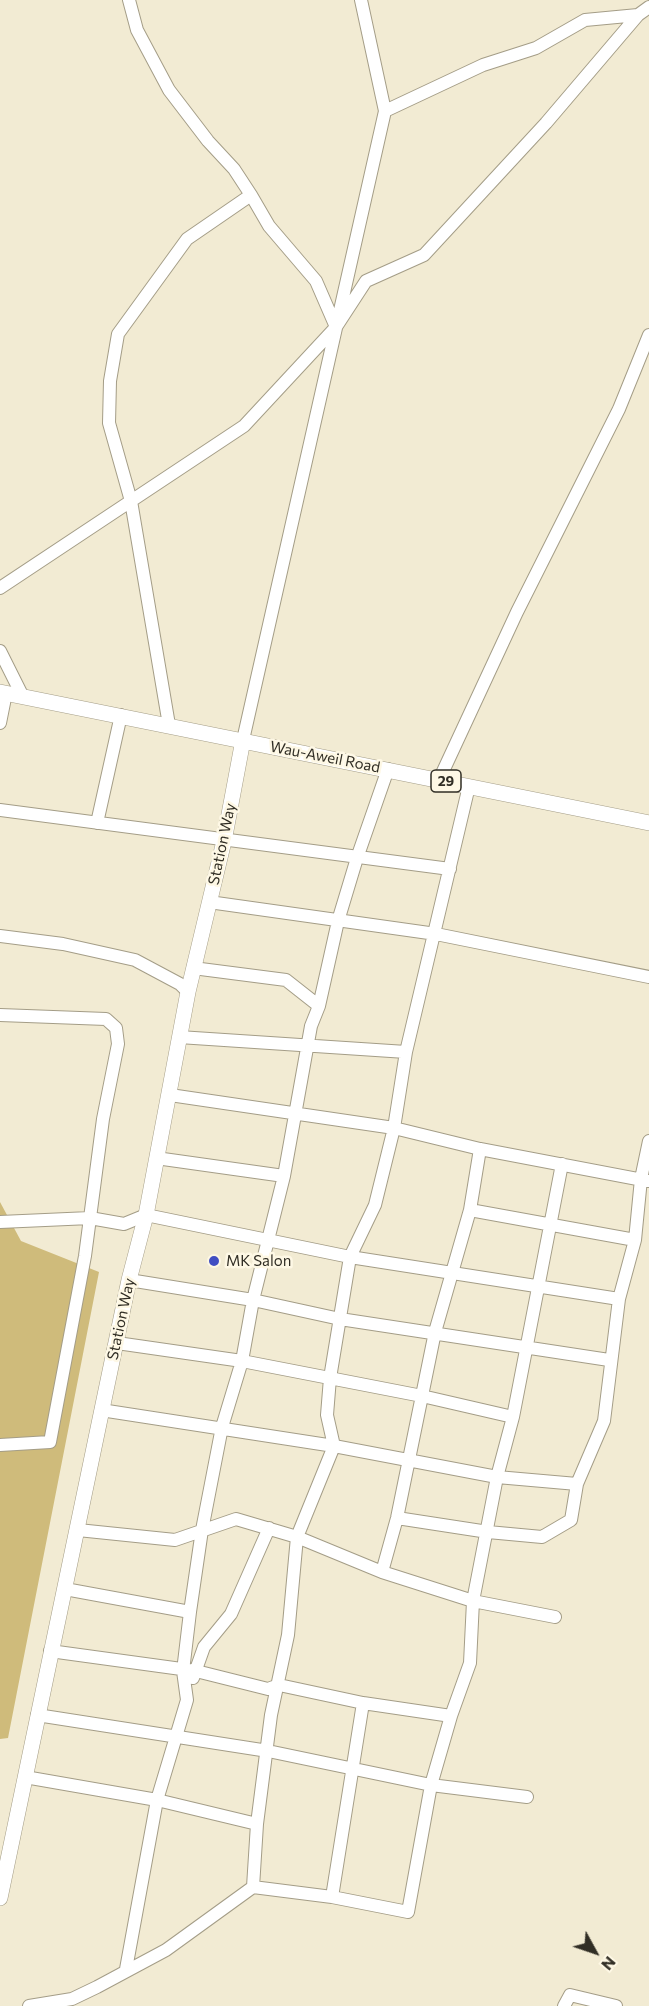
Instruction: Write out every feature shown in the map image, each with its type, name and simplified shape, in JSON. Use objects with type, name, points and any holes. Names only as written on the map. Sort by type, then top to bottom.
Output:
[{"type":"main road","name":"Wau-Aweil Road","points":[[3,693],[649,823]]},
{"type":"main road","name":"Station Way","points":[[0,1898],[101,1410],[129,1280],[146,1215],[188,992],[224,841],[243,740]]},
{"type":"street","points":[[129,0],[137,30],[169,90],[208,141],[234,169],[269,226],[316,281],[336,327]]},
{"type":"street","points":[[243,740],[385,111],[361,0]]},
{"type":"street","points":[[0,588],[244,426],[336,327],[366,281],[424,255],[546,123],[638,15],[649,7]]},
{"type":"street","points":[[385,111],[483,65],[536,48],[585,20],[638,15]]},
{"type":"street","points":[[170,725],[131,501],[109,423],[110,381],[118,334],[188,239],[251,195]]},
{"type":"street","points":[[439,780],[517,612],[619,409],[649,335]]},
{"type":"street","points":[[0,651],[23,697]]},
{"type":"street","points":[[0,723],[3,693]]},
{"type":"street","points":[[97,823],[121,716]]},
{"type":"street","points":[[126,1969],[157,1800],[187,1700],[190,1612],[202,1530],[222,1428],[242,1361],[253,1300],[284,1176],[307,1046],[319,1006],[338,921],[388,769]]},
{"type":"street","points":[[253,1887],[257,1824],[271,1715],[288,1635],[297,1537],[334,1446],[327,1415],[330,1377],[350,1257],[375,1205],[394,1128],[406,1052],[436,934],[469,786]]},
{"type":"street","points":[[0,810],[450,869]]},
{"type":"street","points":[[209,902],[436,934],[649,977]]},
{"type":"street","points":[[0,936],[63,944],[135,960],[180,984],[188,992]]},
{"type":"street","points":[[193,968],[286,980],[319,1006]]},
{"type":"street","points":[[0,1015],[106,1018],[116,1028],[118,1044],[103,1119],[90,1218],[50,1443],[0,1445]]},
{"type":"street","points":[[180,1037],[406,1052]]},
{"type":"street","points":[[170,1095],[394,1128],[480,1149],[645,1180]]},
{"type":"street","points":[[397,1518],[488,1532],[542,1537],[571,1520],[577,1484],[603,1421],[609,1360],[619,1299],[635,1240],[649,1141]]},
{"type":"street","points":[[382,1572],[397,1518],[435,1332],[470,1210],[480,1149]]},
{"type":"street","points":[[156,1158],[284,1176]]},
{"type":"street","points":[[29,2006],[72,1999],[166,1950],[253,1887],[332,1897],[408,1912],[431,1785],[451,1716],[470,1663],[474,1601],[497,1477],[513,1417],[562,1164]]},
{"type":"street","points":[[470,1210],[635,1240]]},
{"type":"street","points":[[0,1222],[90,1218],[124,1224],[146,1215],[350,1257],[619,1299]]},
{"type":"street","points":[[129,1280],[253,1300],[340,1319],[609,1360]]},
{"type":"street","points":[[117,1342],[330,1377],[513,1417]]},
{"type":"street","points":[[101,1410],[334,1446],[497,1477],[577,1484]]},
{"type":"street","points":[[78,1530],[175,1540],[236,1519],[297,1537],[382,1572],[474,1601],[555,1617]]},
{"type":"street","points":[[189,1671],[204,1647],[231,1614],[269,1528]]},
{"type":"street","points":[[64,1589],[190,1612]]},
{"type":"street","points":[[50,1651],[189,1671],[268,1689],[279,1685],[363,1703],[451,1716]]},
{"type":"street","points":[[332,1897],[363,1703]]},
{"type":"street","points":[[37,1715],[268,1751],[431,1785],[527,1797]]},
{"type":"street","points":[[25,1777],[157,1800],[257,1824]]},
{"type":"street","points":[[564,2006],[570,1995],[616,2006]]},
{"type":"shaded area","points":[[0,1202],[21,1241],[99,1272],[8,1738],[0,1739]]},
{"type":"place","name":"MK Salon","points":[[214,1261]]}]
